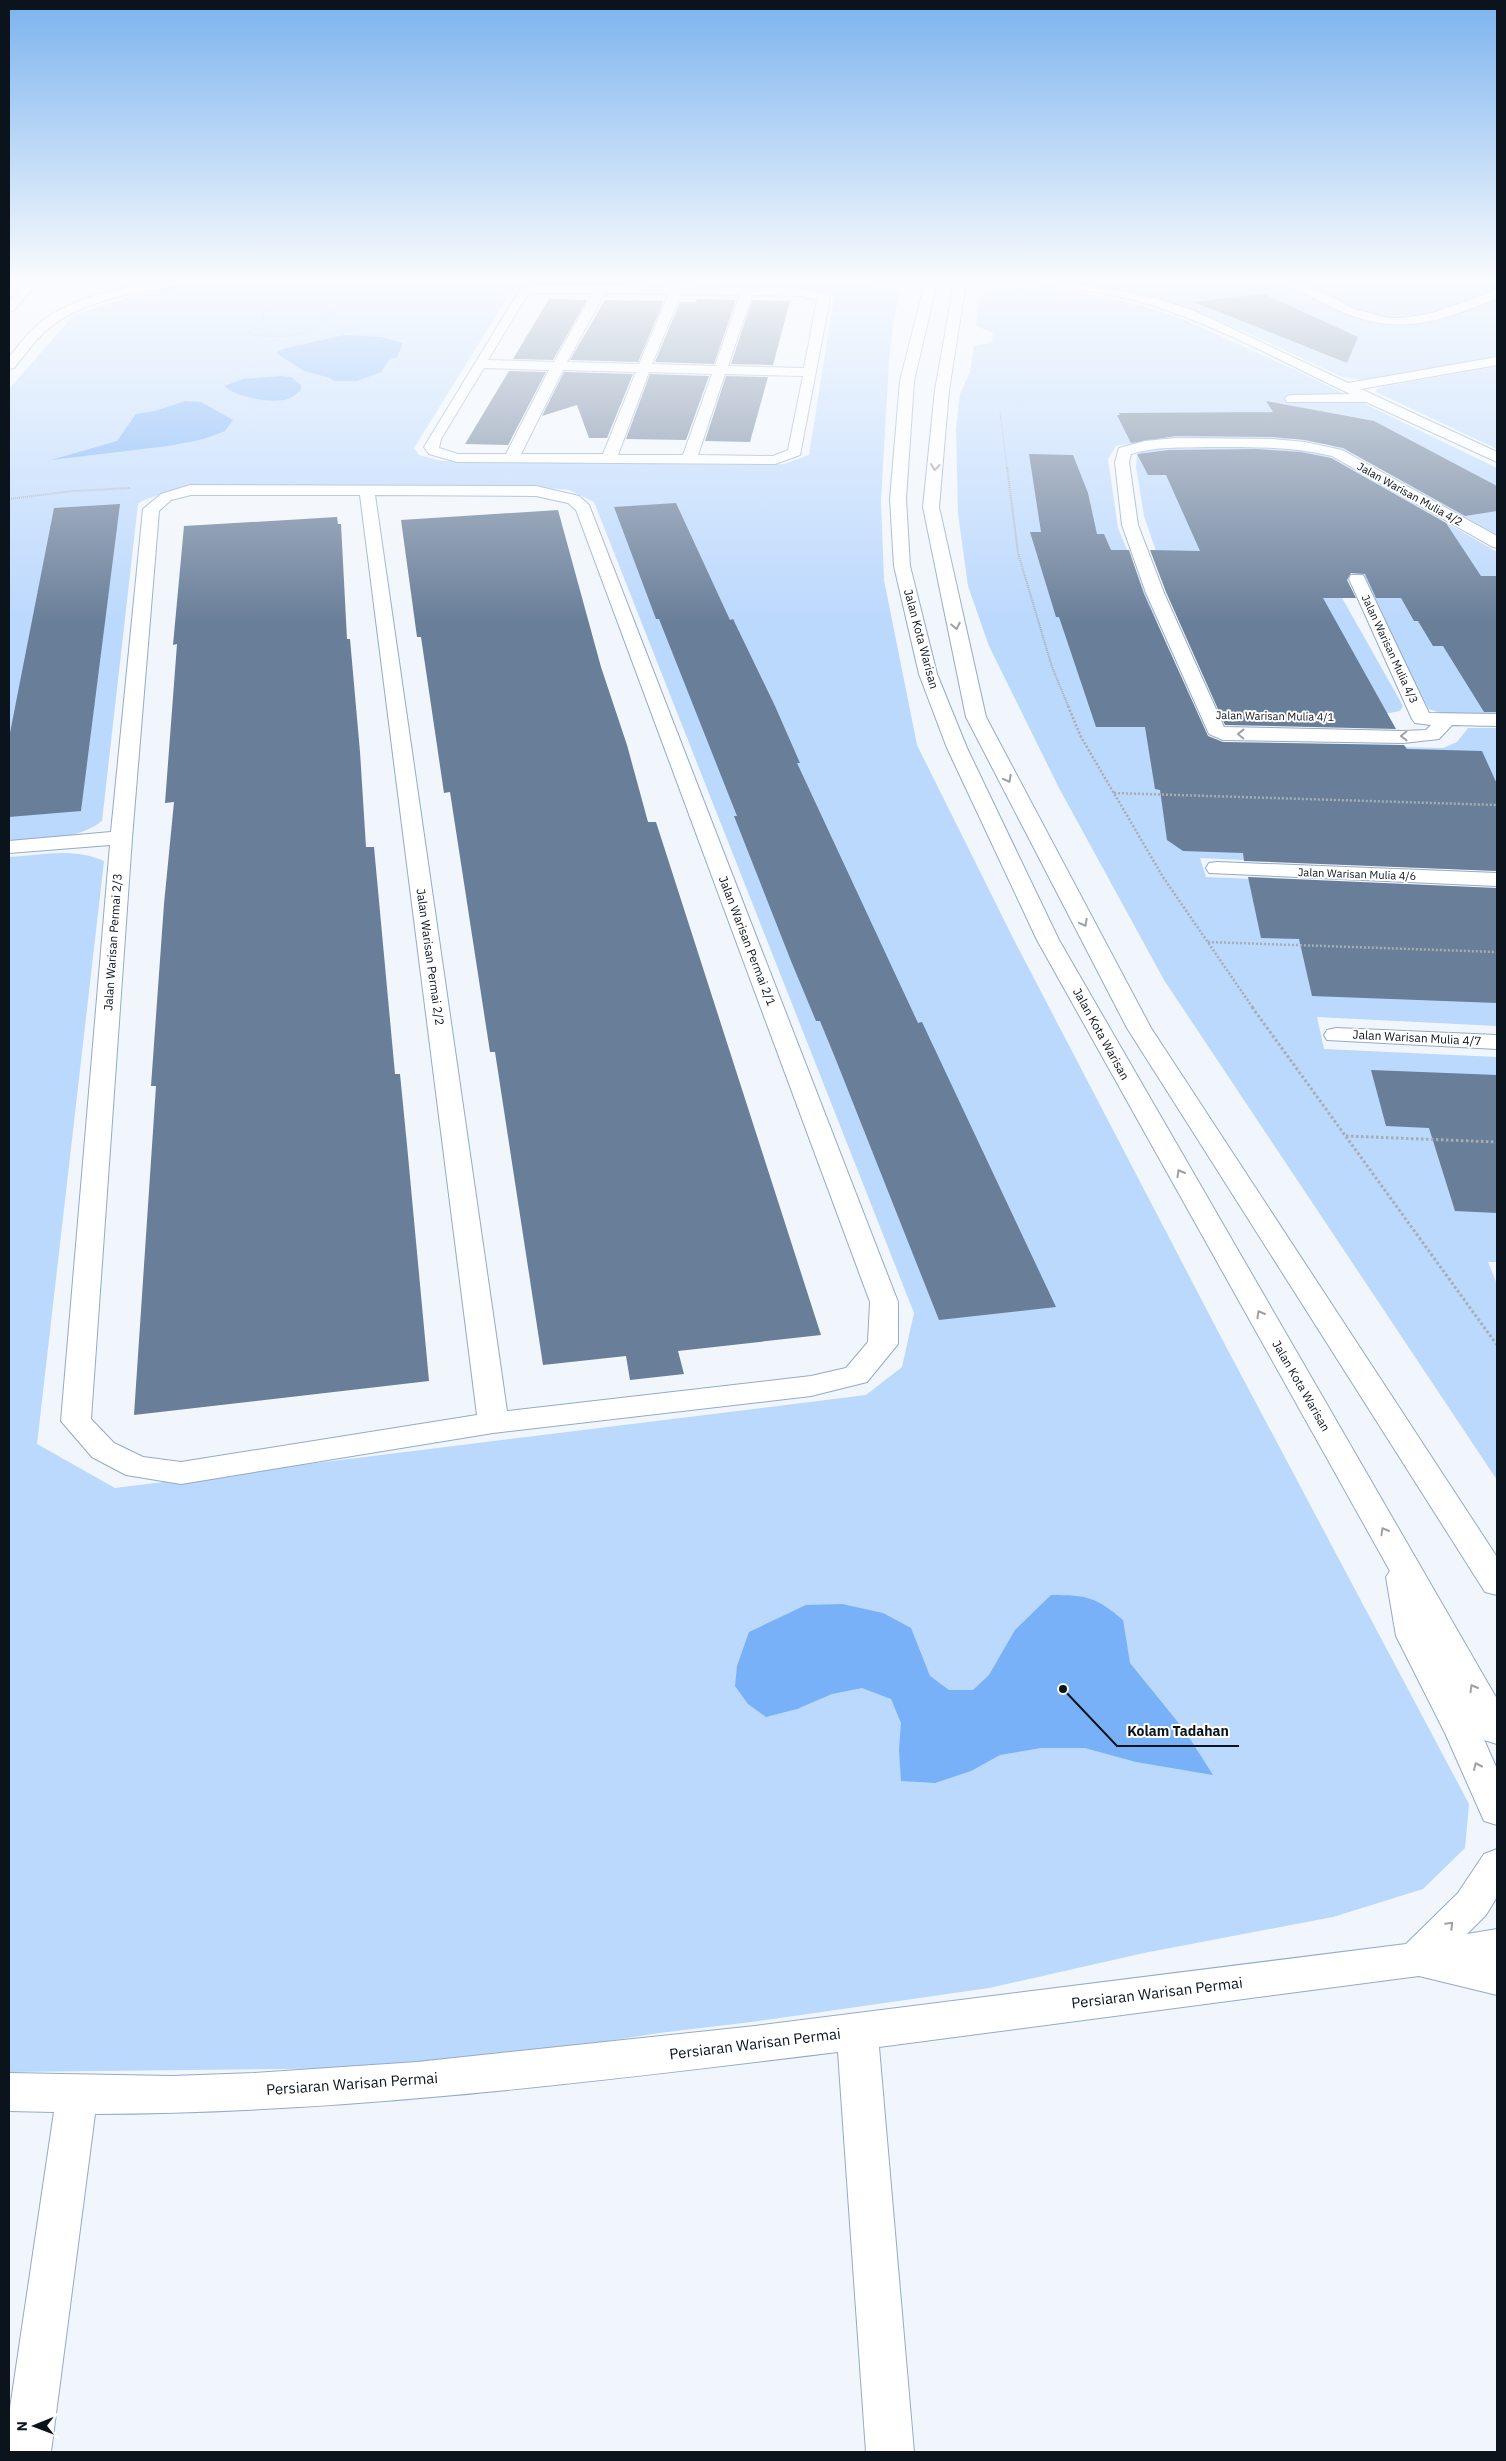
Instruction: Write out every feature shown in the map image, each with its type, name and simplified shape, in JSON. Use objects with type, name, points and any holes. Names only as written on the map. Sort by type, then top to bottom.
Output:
[{"type":"street","points":[[463,393],[431,447],[439,453],[457,458],[689,460],[775,460],[795,452],[806,393]]},
{"type":"street","points":[[512,458],[545,393]]},
{"type":"street","points":[[609,459],[634,393]]},
{"type":"street","points":[[689,460],[712,393]]},
{"type":"street","name":"Jalan Kota Warisan","points":[[907,393],[898,499],[902,566],[928,674],[958,748],[1048,940],[1497,1730]]},
{"type":"street","points":[[942,393],[931,507],[976,717],[1139,1028],[1497,1583]]},
{"type":"street","points":[[1360,393],[1497,458]]},
{"type":"street","points":[[1292,399],[1371,398]]},
{"type":"street","name":"Jalan Warisan Mulia 4/2","points":[[1220,715],[1155,593],[1130,525],[1122,462],[1124,451],[1153,444],[1184,443],[1289,443],[1315,446],[1337,453],[1497,543]]},
{"type":"street","name":"Jalan Warisan Permai 2/2","points":[[367,491],[493,1423]]},
{"type":"street","name":"Jalan Warisan Permai 2/1","points":[[76,1421],[103,1450],[136,1467],[181,1473],[493,1423],[811,1386],[856,1375],[882,1344],[884,1302],[583,508],[573,499],[536,491],[185,492]]},
{"type":"street","name":"Jalan Warisan Permai 2/3","points":[[76,1421],[121,838],[151,509],[166,497],[185,492]]},
{"type":"street","name":"Jalan Warisan Mulia 4/3","points":[[1357,579],[1422,719]]},
{"type":"street","name":"Jalan Warisan Mulia 4/1","points":[[1220,715],[1216,730],[1223,734],[1295,736],[1432,735],[1442,725],[1443,719]]},
{"type":"street","points":[[1403,718],[1497,720]]},
{"type":"street","points":[[9,847],[121,838]]},
{"type":"street","name":"Jalan Warisan Mulia 4/6","points":[[1217,868],[1497,880]]},
{"type":"street","name":"Jalan Warisan Mulia 4/7","points":[[1336,1034],[1497,1042]]},
{"type":"street","points":[[1400,1559],[1413,1636],[1463,1734],[1497,1810]]},
{"type":"street","points":[[1416,1960],[1472,1904],[1497,1865]]},
{"type":"street","name":"Persiaran Warisan Permai","points":[[9,2092],[77,2096],[326,2089],[522,2070],[858,2032],[1416,1960],[1497,1946]]},
{"type":"street","points":[[1416,1960],[1497,1978]]},
{"type":"street","points":[[858,2032],[890,2452]]},
{"type":"street","points":[[28,2452],[77,2096]]},
{"type":"path","points":[[1000,412],[1018,554],[1052,668],[1081,737],[1163,877],[1207,942],[1497,1345]]},
{"type":"path","points":[[9,499],[73,491],[141,488],[163,488],[185,492]]},
{"type":"path","points":[[1114,793],[1497,805]]},
{"type":"path","points":[[1207,942],[1497,952]]},
{"type":"path","points":[[1346,1136],[1497,1142]]},
{"type":"shaded area","points":[[9,393],[448,393],[414,448],[419,455],[442,461],[740,465],[784,464],[809,455],[819,393],[887,393],[881,501],[884,580],[917,745],[1014,940],[1222,1339],[1469,1804],[1465,1848],[1423,1889],[1333,1917],[1144,1953],[989,1988],[751,2022],[659,2033],[495,2059],[372,2068],[9,2072],[9,857],[69,853],[81,854],[104,861],[37,1444],[115,1488],[866,1395],[902,1367],[914,1313],[594,502],[569,490],[537,487],[183,486],[142,501],[138,504],[102,821],[92,828],[70,836],[9,841]]},
{"type":"shaded area","points":[[1342,393],[1497,468],[1497,535],[1356,456],[1328,445],[1295,439],[1153,440],[1116,446],[1108,459],[1118,528],[1176,668],[1187,742],[1443,748],[1457,742],[1468,728],[1497,728],[1497,871],[1200,858],[1206,877],[1497,889],[1497,1026],[1317,1017],[1324,1049],[1497,1057],[1497,1262],[1488,1262],[1497,1284],[1497,1480],[1164,980],[1059,788],[989,646],[968,586],[958,514],[956,429],[960,394]]},
{"type":"shaded area","points":[[1378,393],[1497,393],[1497,449]]},
{"type":"shaded area","points":[[1266,446],[1318,452],[1340,461],[1497,552],[1497,714],[1443,714],[1429,709],[1352,573],[1328,573],[1403,706],[1400,711],[1389,713],[1251,712],[1164,575],[1144,516],[1136,467],[1137,455],[1144,450],[1157,448]]},
{"type":"water","points":[[237,393],[297,393],[288,399],[273,401]]},
{"type":"water","points":[[185,401],[201,402],[233,420],[225,431],[204,439],[168,446],[51,460],[117,441],[136,414],[155,411]]},
{"type":"water","points":[[1051,1595],[1090,1599],[1105,1606],[1123,1620],[1130,1663],[1185,1731],[1213,1775],[1136,1762],[1085,1748],[1041,1748],[1000,1755],[971,1771],[935,1783],[901,1781],[899,1750],[901,1723],[891,1699],[862,1688],[832,1694],[797,1709],[766,1717],[748,1704],[735,1686],[737,1666],[749,1632],[806,1605],[842,1604],[883,1613],[911,1628],[930,1676],[949,1690],[973,1690],[989,1675],[1015,1630]]},
{"type":"building","points":[[496,393],[535,393],[508,445],[465,444]]},
{"type":"building","points":[[554,393],[625,393],[607,438],[589,438],[577,405],[542,416]]},
{"type":"building","points":[[643,393],[703,393],[686,440],[626,439]]},
{"type":"building","points":[[721,393],[764,393],[750,442],[705,441]]},
{"type":"building","points":[[1266,401],[1374,421],[1497,486],[1497,511],[1465,516],[1343,448],[1305,440],[1273,437],[1176,436],[1131,443],[1117,415],[1120,415],[1119,413],[1273,412]]},
{"type":"building","points":[[1255,449],[1301,452],[1331,458],[1446,523],[1481,576],[1497,576],[1497,712],[1484,712],[1443,646],[1433,646],[1418,621],[1414,621],[1401,598],[1376,598],[1365,574],[1351,573],[1347,580],[1356,598],[1323,598],[1396,729],[1225,725],[1166,592],[1150,550],[1200,551],[1166,475],[1148,475],[1137,454],[1169,450]]},
{"type":"building","points":[[1029,454],[1073,455],[1088,493],[1097,534],[1104,534],[1111,550],[1129,550],[1144,594],[1208,736],[1223,742],[1404,745],[1407,749],[1482,751],[1497,784],[1497,871],[1244,861],[1243,853],[1183,851],[1167,840],[1160,790],[1155,789],[1145,727],[1096,727],[1059,617],[1056,617],[1030,532],[1041,532]]},
{"type":"building","points":[[676,503],[730,620],[733,619],[775,706],[800,763],[797,763],[918,1023],[922,1022],[1056,1307],[939,1320],[820,1021],[816,1021],[791,961],[734,816],[737,816],[659,619],[656,619],[614,507]]},
{"type":"building","points":[[120,504],[81,811],[9,817],[9,738],[54,508]]},
{"type":"building","points":[[558,510],[601,667],[627,745],[648,822],[656,822],[821,1335],[678,1351],[684,1374],[630,1380],[626,1356],[543,1365],[495,1052],[490,1052],[450,792],[444,793],[421,637],[417,637],[401,520]]},
{"type":"building","points":[[337,517],[338,524],[341,524],[347,639],[350,639],[366,847],[374,847],[395,1074],[400,1074],[429,1381],[134,1415],[156,1086],[151,1086],[164,904],[174,802],[165,803],[177,644],[173,645],[184,526]]},
{"type":"building","points":[[1248,877],[1497,888],[1497,1003],[1312,996],[1299,939],[1261,938]]},
{"type":"building","points":[[1371,1070],[1497,1075],[1497,1213],[1455,1211],[1429,1128],[1386,1126]]},
{"type":"place","name":"Kolam Tadahan","points":[[1063,1689]]}]
